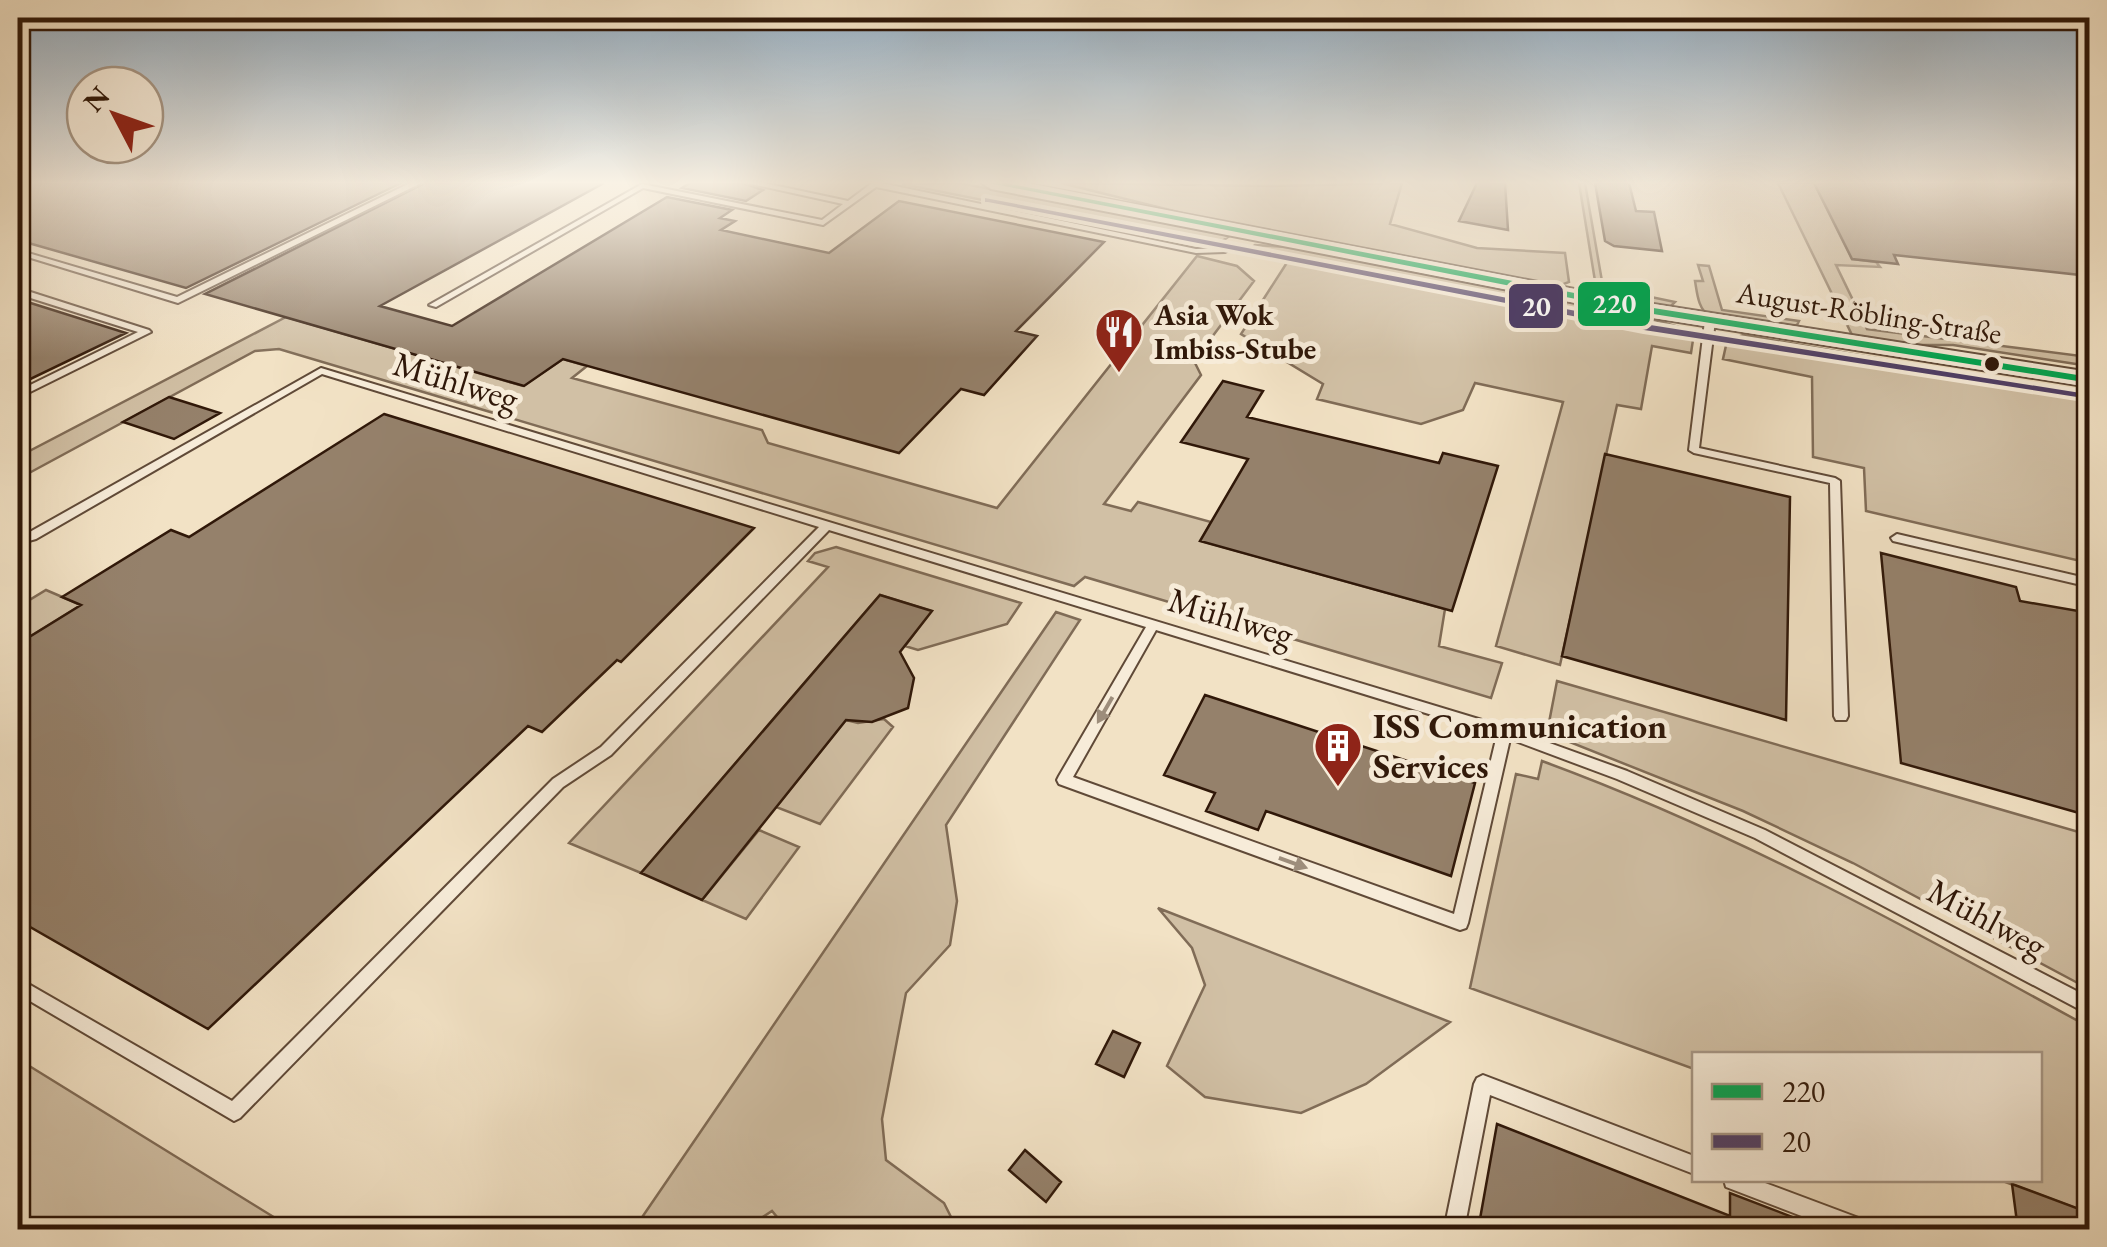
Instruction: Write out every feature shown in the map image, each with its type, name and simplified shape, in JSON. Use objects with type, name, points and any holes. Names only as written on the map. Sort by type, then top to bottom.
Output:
[{"type":"street","name":"August-Röbling-Straße","points":[[1294,241],[1710,321],[2090,380]]},
{"type":"lane","points":[[18,252],[178,300],[298,241]]},
{"type":"lane","points":[[434,305],[546,241]]},
{"type":"lane","points":[[1153,241],[1224,250]]},
{"type":"lane","points":[[18,290],[146,332],[18,395]]},
{"type":"lane","points":[[1710,321],[1694,450],[1835,481],[1841,716]]},
{"type":"lane","name":"Mühlweg","points":[[18,540],[32,536],[320,371],[1505,732],[1622,774],[1760,834],[2090,1007]]},
{"type":"lane","points":[[18,985],[234,1112],[558,783],[606,751],[826,526]]},
{"type":"lane","points":[[1897,538],[2090,583]]},
{"type":"lane","points":[[1153,625],[1064,780],[1460,923],[1505,732]]},
{"type":"lane","points":[[1454,1230],[1483,1084],[1692,1164]]},
{"type":"lane","points":[[1738,1182],[1865,1230]]},
{"type":"shaded area","points":[[1191,241],[1222,241],[1215,246]]},
{"type":"shaded area","points":[[1322,241],[1452,241],[1477,248],[1565,253],[1569,282],[1556,287]]},
{"type":"shaded area","points":[[1589,241],[1595,241],[1603,287],[1675,302],[1669,308],[1609,297],[1596,287]]},
{"type":"shaded area","points":[[1806,241],[1843,241],[1852,259],[1876,262],[1880,267],[1836,265],[1867,329],[2089,357],[2089,366],[1953,345],[1854,339]]},
{"type":"shaded area","points":[[1255,245],[1302,248],[1628,312],[1689,330],[1693,340],[1691,353],[1652,346],[1641,409],[1617,405],[1560,665],[1496,646],[1563,402],[1475,383],[1463,410],[1421,424],[1317,399],[1323,384],[1241,334],[1288,261],[1245,252]]},
{"type":"shaded area","points":[[1197,256],[1237,266],[1254,281],[1194,361],[1201,375],[1104,504],[1131,511],[1138,502],[1211,522],[1201,541],[1445,609],[1439,646],[1502,663],[1491,698],[1085,577],[1074,586],[279,349],[255,351],[18,479],[18,457],[286,317],[523,386],[563,359],[587,366],[572,378],[762,430],[768,443],[997,508]]},
{"type":"shaded area","points":[[1698,265],[1709,266],[1722,310],[1799,321],[1797,325],[1753,325],[1710,316],[1697,295],[1695,281],[1703,281]]},
{"type":"shaded area","points":[[1743,335],[1968,374],[1970,379],[2089,393],[2089,563],[1866,511],[1864,468],[1813,457],[1812,377],[1723,359],[1727,341]]},
{"type":"shaded area","points":[[836,547],[1021,603],[1007,624],[918,650],[905,646],[931,611],[880,595],[641,873],[569,843],[828,567],[808,561],[815,553]]},
{"type":"shaded area","points":[[46,590],[81,605],[18,644],[18,599],[26,602]]},
{"type":"shaded area","points":[[1056,612],[1080,620],[946,825],[957,901],[950,945],[906,993],[882,1119],[886,1160],[944,1203],[957,1229],[787,1229],[772,1211],[744,1229],[634,1229]]},
{"type":"shaded area","points":[[1557,681],[2089,835],[2089,989],[1853,863],[1743,811],[1547,733]]},
{"type":"shaded area","points":[[884,719],[893,727],[820,824],[776,807],[846,720],[858,723]]},
{"type":"shaded area","points":[[1542,761],[1683,818],[1888,918],[2089,1027],[2089,1213],[2005,1182],[2042,1182],[2042,1052],[1692,1052],[1692,1068],[1470,988],[1516,774],[1538,779]]},
{"type":"shaded area","points":[[759,830],[799,847],[746,919],[702,900]]},
{"type":"shaded area","points":[[1158,908],[1450,1022],[1366,1084],[1301,1113],[1205,1097],[1167,1066],[1205,985],[1192,948]]},
{"type":"shaded area","points":[[18,1059],[52,1080],[293,1229],[18,1229]]},
{"type":"building","points":[[22,241],[282,241],[186,288]]},
{"type":"building","points":[[310,241],[498,241],[380,306],[452,326],[593,241],[774,241],[829,253],[845,241],[1104,242],[1016,331],[1037,336],[984,395],[961,389],[899,453],[563,359],[524,386],[205,294]]},
{"type":"building","points":[[1605,241],[1660,241],[1662,251],[1614,246]]},
{"type":"building","points":[[1843,241],[2090,241],[2090,276],[1894,255],[1898,264],[1852,259]]},
{"type":"building","points":[[18,299],[126,333],[18,385]]},
{"type":"building","points":[[1223,381],[1263,391],[1247,417],[1439,463],[1443,453],[1498,466],[1452,611],[1200,541],[1248,459],[1181,442]]},
{"type":"building","points":[[169,397],[220,413],[174,439],[123,422]]},
{"type":"building","points":[[384,414],[754,528],[621,662],[617,660],[542,732],[528,726],[208,1029],[18,920],[18,644],[81,605],[62,597],[171,530],[189,537]]},
{"type":"building","points":[[1605,454],[1790,497],[1786,720],[1562,656]]},
{"type":"building","points":[[1881,553],[2016,587],[2020,601],[2090,613],[2090,816],[1901,763]]},
{"type":"building","points":[[880,595],[932,611],[900,652],[914,678],[908,708],[872,722],[846,720],[702,900],[641,873]]},
{"type":"building","name":"ISS Communication Services","points":[[1205,695],[1475,783],[1451,876],[1266,811],[1258,830],[1206,811],[1215,793],[1164,775]]},
{"type":"building","points":[[1113,1031],[1140,1043],[1124,1077],[1096,1064]]},
{"type":"building","points":[[1497,1124],[1730,1216],[1730,1193],[1826,1230],[1478,1230]]},
{"type":"building","points":[[1025,1150],[1061,1182],[1046,1202],[1009,1170]]},
{"type":"building","points":[[2012,1184],[2090,1213],[2090,1230],[2018,1230]]},
{"type":"transit line","name":"20","points":[[1201,241],[1644,327],[2087,397]]},
{"type":"transit line","name":"220","points":[[1293,241],[1647,310],[2090,380]]},
{"type":"place","name":"Asia Wok Imbiss-Stube","points":[[1119,374]]},
{"type":"place","name":"ISS Communication Services","points":[[1338,788]]}]
